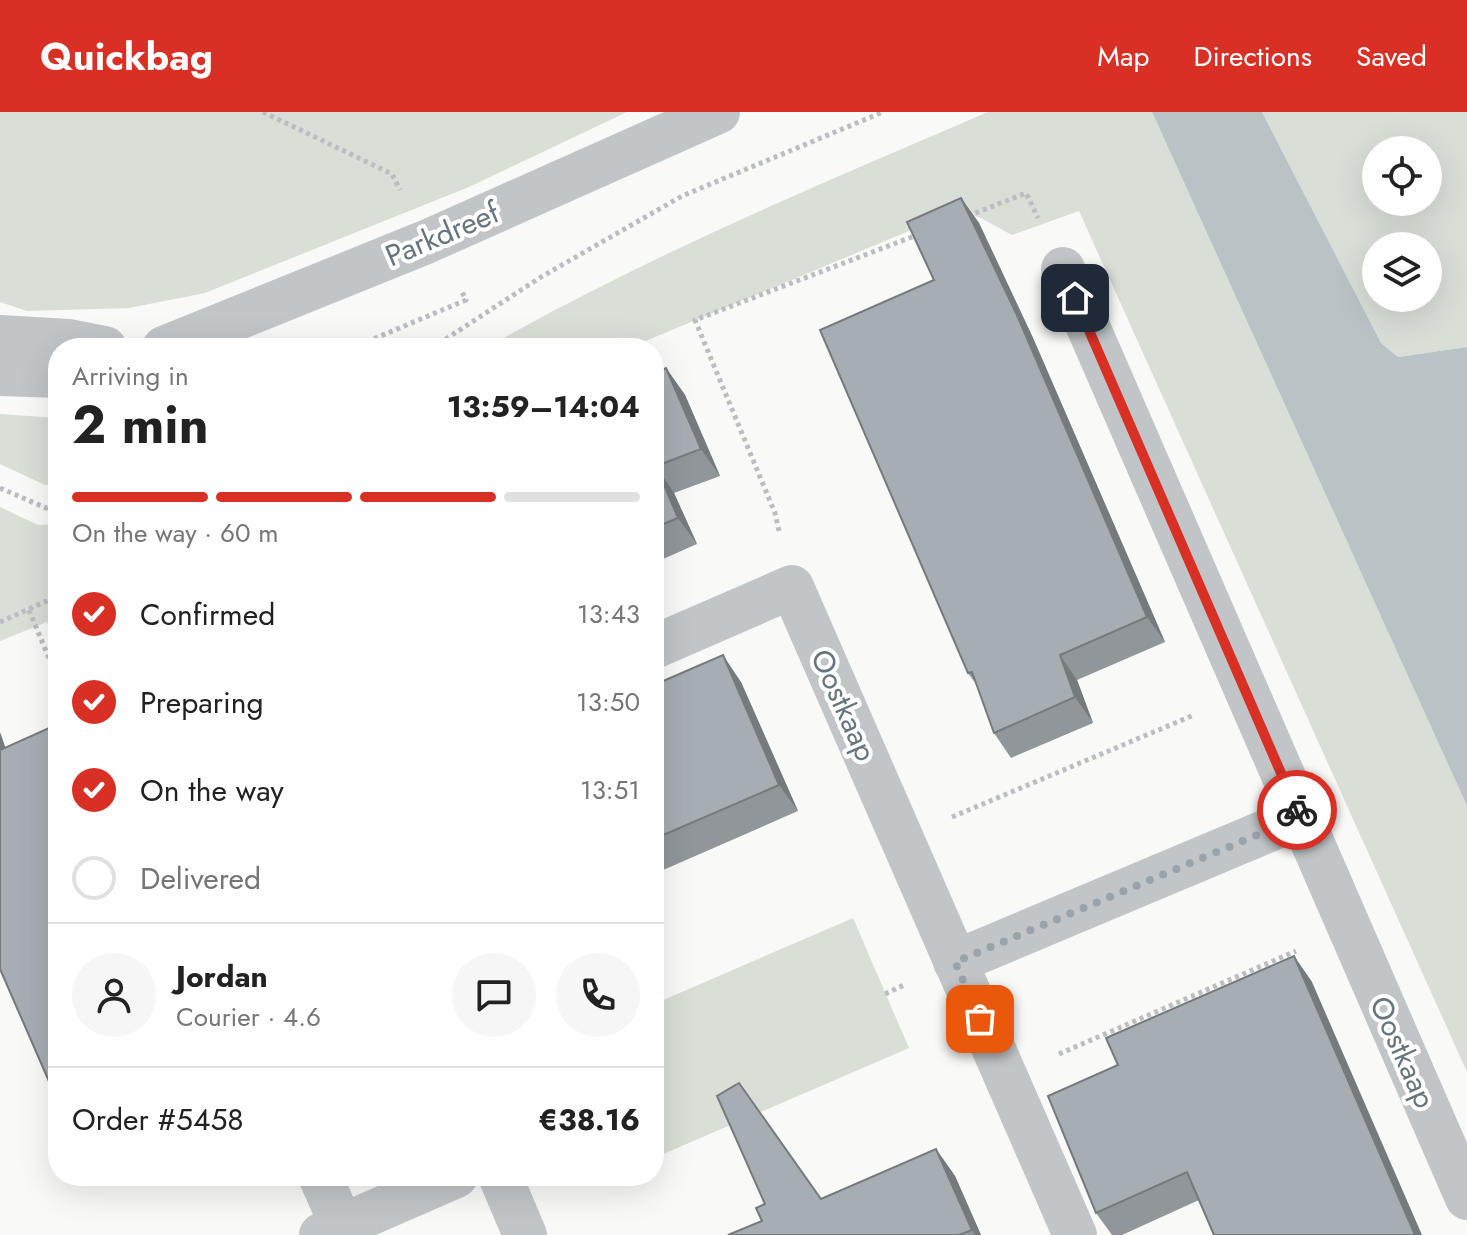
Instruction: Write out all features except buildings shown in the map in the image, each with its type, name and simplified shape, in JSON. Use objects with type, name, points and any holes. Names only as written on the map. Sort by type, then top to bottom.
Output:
[{"type":"street","name":"Parkdreef","points":[[189,338],[426,242],[718,112]]},
{"type":"street","name":"Oostkaap","points":[[1063,269],[1467,1198]]},
{"type":"street","points":[[0,337],[48,340]]},
{"type":"street","points":[[0,374],[48,376]]},
{"type":"street","name":"Oostkaap","points":[[792,587],[1075,1235]]},
{"type":"street","points":[[664,643],[792,587]]},
{"type":"street","points":[[955,962],[1300,817]]},
{"type":"street","points":[[323,1186],[336,1232],[435,1186]]},
{"type":"street","points":[[504,1186],[525,1235]]},
{"type":"path","points":[[447,338],[541,277],[682,196],[883,112]]},
{"type":"path","points":[[954,221],[1026,193],[1063,269]]},
{"type":"path","points":[[792,587],[775,513],[695,320],[925,232]]},
{"type":"path","points":[[0,488],[48,508]]},
{"type":"path","points":[[0,622],[48,601]]},
{"type":"path","points":[[29,610],[48,656]]},
{"type":"path","points":[[902,838],[1246,693]]},
{"type":"path","points":[[1005,1077],[1348,929]]},
{"type":"shaded area","points":[[0,112],[627,112],[469,187],[205,293],[129,308],[27,311],[0,302]]},
{"type":"shaded area","points":[[988,112],[1152,112],[1467,806],[1467,1072],[1079,211],[1012,235],[979,217],[952,213],[653,338],[504,338],[609,282],[797,195]]},
{"type":"shaded area","points":[[1152,112],[1262,112],[1362,306],[1362,312],[1365,312],[1381,343],[1398,357],[1467,347],[1467,806]]},
{"type":"shaded area","points":[[1262,112],[1467,112],[1467,347],[1398,357],[1381,343],[1365,312],[1442,312],[1442,232],[1362,232],[1362,306]]},
{"type":"shaded area","points":[[0,414],[48,417],[48,485],[0,464]]},
{"type":"shaded area","points":[[0,507],[38,525],[48,524],[48,624],[0,641]]},
{"type":"shaded area","points":[[853,918],[909,1048],[664,1154],[664,1000]]},
{"type":"way so far","points":[[980,1019],[955,962],[1300,817],[1297,810]]},
{"type":"route","points":[[1075,298],[1297,810]]}]
